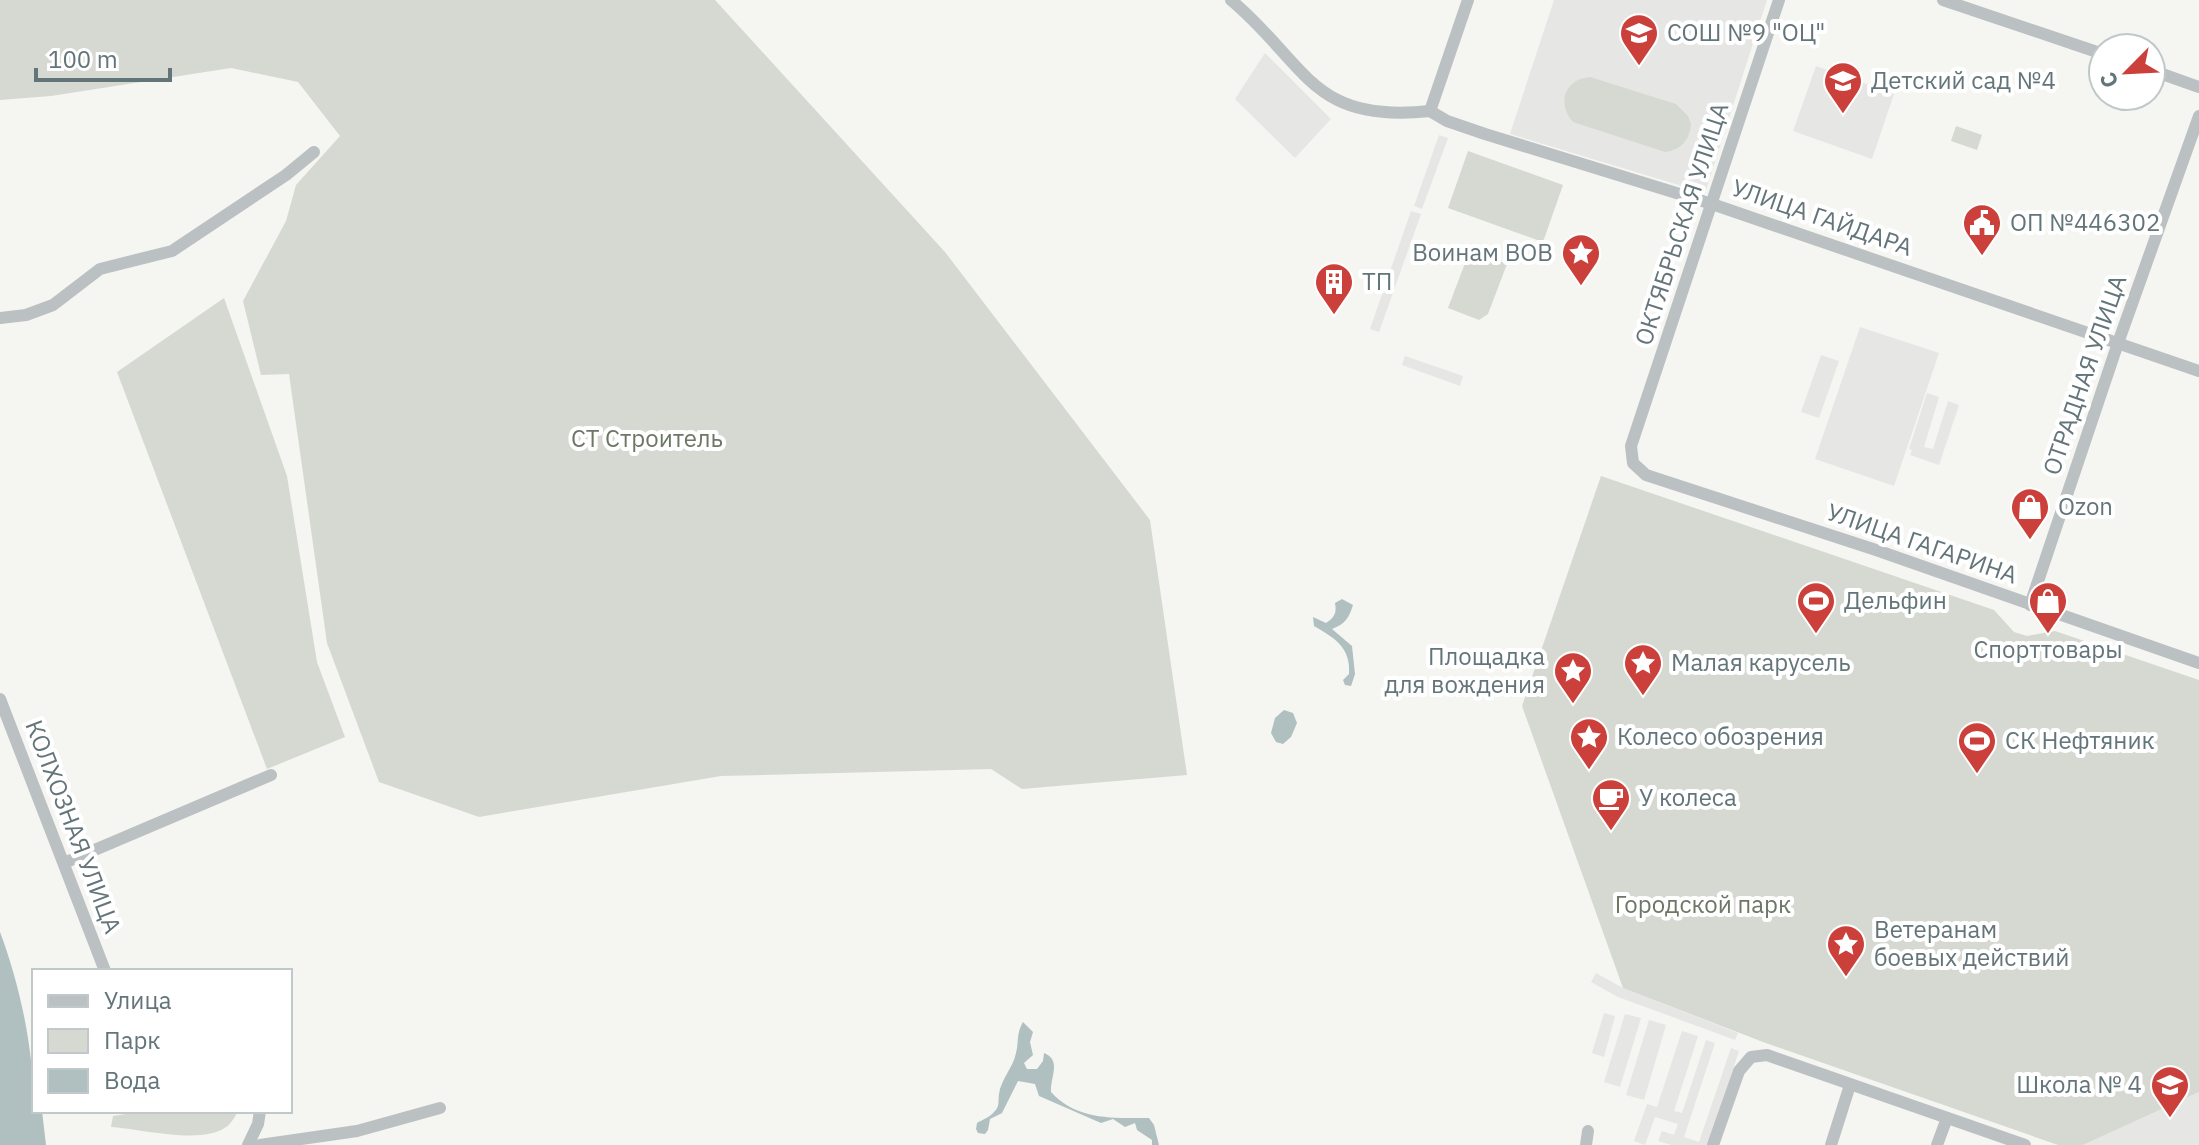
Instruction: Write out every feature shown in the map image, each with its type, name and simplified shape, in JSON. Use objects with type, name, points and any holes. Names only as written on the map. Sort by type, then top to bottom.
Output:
[{"type":"street","points":[[1231,0],[1273,39],[1319,90],[1333,99],[1367,111],[1400,114],[1430,111],[1468,0]]},
{"type":"street","name":"ОКТЯБРЬСКАЯ УЛИЦА","points":[[1633,463],[1631,446],[1779,0]]},
{"type":"street","points":[[1943,0],[2087,49]]},
{"type":"street","points":[[2167,76],[2199,87]]},
{"type":"street","name":"УЛИЦА ГАЙДАРА","points":[[1430,111],[1447,121],[1485,134],[1712,204],[2199,371]]},
{"type":"street","name":"ОТРАДНАЯ УЛИЦА","points":[[2030,605],[2118,343],[2199,116]]},
{"type":"street","points":[[0,318],[26,315],[53,305],[100,269],[172,251],[286,175],[314,152]]},
{"type":"street","name":"УЛИЦА ГАГАРИНА","points":[[1633,463],[1646,475],[1876,550],[2199,663]]},
{"type":"street","name":"КОЛХОЗНАЯ УЛИЦА","points":[[0,699],[104,969]]},
{"type":"street","points":[[64,863],[271,775]]},
{"type":"street","points":[[1713,1145],[1739,1071],[1751,1057],[1767,1055],[2025,1145]]},
{"type":"street","points":[[1831,1145],[1850,1085]]},
{"type":"street","points":[[260,1145],[357,1131],[440,1108]]},
{"type":"street","points":[[248,1145],[260,1113]]},
{"type":"street","points":[[1937,1145],[1947,1118]]},
{"type":"street","points":[[1586,1145],[1588,1131]]},
{"type":"shaded area","name":"СОШ №9 \"ОЦ\"","points":[[1554,0],[1767,0],[1705,193],[1510,134]]},
{"type":"shaded area","points":[[1265,53],[1331,119],[1295,158],[1235,99]]},
{"type":"shaded area","name":"Детский сад №4","points":[[1816,66],[1894,94],[1872,159],[1793,131]]},
{"type":"shaded area","points":[[1439,135],[1448,138],[1422,209],[1414,206]]},
{"type":"shaded area","points":[[1411,211],[1421,214],[1379,332],[1370,329]]},
{"type":"shaded area","points":[[1860,327],[1939,353],[1894,486],[1815,459]]},
{"type":"shaded area","points":[[1821,355],[1839,361],[1819,418],[1801,412]]},
{"type":"shaded area","points":[[1405,356],[1463,376],[1460,386],[1402,365]]},
{"type":"shaded area","points":[[1927,393],[1939,397],[1924,447],[1933,449],[1948,401],[1959,405],[1939,465],[1910,455],[1912,450],[1909,449]]},
{"type":"shaded area","points":[[1596,973],[1623,988],[1738,1033],[1735,1040],[1618,997],[1591,982]]},
{"type":"shaded area","points":[[1604,1013],[1615,1016],[1604,1057],[1592,1053]]},
{"type":"shaded area","points":[[1625,1014],[1641,1018],[1620,1087],[1604,1082]]},
{"type":"shaded area","points":[[1649,1020],[1666,1025],[1644,1100],[1626,1095]]},
{"type":"shaded area","points":[[1682,1031],[1698,1036],[1674,1111],[1682,1113],[1706,1040],[1715,1043],[1684,1137],[1699,1142],[1731,1048],[1739,1051],[1708,1145],[1671,1145],[1658,1141],[1662,1131],[1674,1135],[1678,1124],[1655,1117],[1645,1145],[1634,1141],[1647,1104],[1657,1107]]},
{"type":"shaded area","name":"Школа № 4","points":[[2199,1092],[2199,1145],[2083,1145]]},
{"type":"green space","name":"СТ Строитель","points":[[0,0],[715,0],[945,252],[1150,520],[1187,775],[1022,789],[991,769],[721,776],[479,817],[379,782],[327,643],[289,374],[261,375],[243,301],[286,221],[296,185],[340,136],[298,82],[231,68],[51,96],[0,100]]},
{"type":"green space","points":[[1590,77],[1676,104],[1691,124],[1687,139],[1676,149],[1665,152],[1573,122],[1565,107],[1566,93],[1574,82]]},
{"type":"green space","points":[[1956,126],[1982,135],[1977,150],[1951,141]]},
{"type":"green space","points":[[1468,151],[1563,185],[1543,242],[1448,208]]},
{"type":"green space","points":[[1470,250],[1507,264],[1488,314],[1479,320],[1448,308]]},
{"type":"green space","points":[[224,298],[287,476],[317,662],[345,737],[267,769],[117,372]]},
{"type":"green space","name":"Городской парк","points":[[1601,476],[1994,610],[2014,632],[2027,636],[2055,631],[2199,680],[2199,1092],[2083,1145],[2058,1145],[1763,1042],[1623,988],[1522,706]]},
{"type":"green space","points":[[132,1113],[237,1113],[226,1127],[202,1135],[111,1127],[113,1116]]},
{"type":"water","points":[[1342,599],[1353,605],[1343,623],[1332,629],[1352,646],[1355,674],[1351,686],[1345,685],[1343,680],[1349,674],[1344,651],[1335,640],[1314,626],[1313,617],[1326,623],[1334,615],[1335,603]]},
{"type":"water","points":[[1284,710],[1293,713],[1297,723],[1291,737],[1283,744],[1276,742],[1271,733],[1275,718]]},
{"type":"water","points":[[0,932],[14,975],[29,1043],[32,1113],[42,1113],[46,1145],[0,1145]]},
{"type":"water","points":[[1023,1022],[1033,1032],[1030,1042],[1033,1055],[1024,1063],[1027,1069],[1037,1069],[1044,1053],[1053,1060],[1051,1092],[1084,1113],[1149,1118],[1159,1145],[1152,1145],[1152,1140],[1137,1130],[1135,1123],[1125,1127],[1113,1119],[1101,1123],[1039,1096],[1035,1084],[1018,1081],[1002,1113],[990,1119],[985,1134],[978,1133],[977,1123],[997,1108],[1000,1089],[1014,1058]]},
{"type":"place","name":"СОШ №9 \"ОЦ\"","points":[[1639,67]]},
{"type":"place","name":"Детский сад №4","points":[[1843,115]]},
{"type":"place","name":"ОП №446302","points":[[1982,257]]},
{"type":"place","name":"Воинам ВОВ","points":[[1581,287]]},
{"type":"place","name":"ТП","points":[[1334,316]]},
{"type":"place","name":"Ozon","points":[[2030,541]]},
{"type":"place","name":"Дельфин","points":[[1816,635]]},
{"type":"place","name":"Спорттовары","points":[[2048,635]]},
{"type":"place","name":"Малая карусель","points":[[1643,697]]},
{"type":"place","name":"Площадка для вождения","points":[[1573,705]]},
{"type":"place","name":"Колесо обозрения","points":[[1589,771]]},
{"type":"place","name":"СК Нефтяник","points":[[1977,775]]},
{"type":"place","name":"У колеса","points":[[1611,832]]},
{"type":"place","name":"Ветеранам боевых действий","points":[[1846,978]]},
{"type":"place","name":"Школа № 4","points":[[2170,1119]]}]
